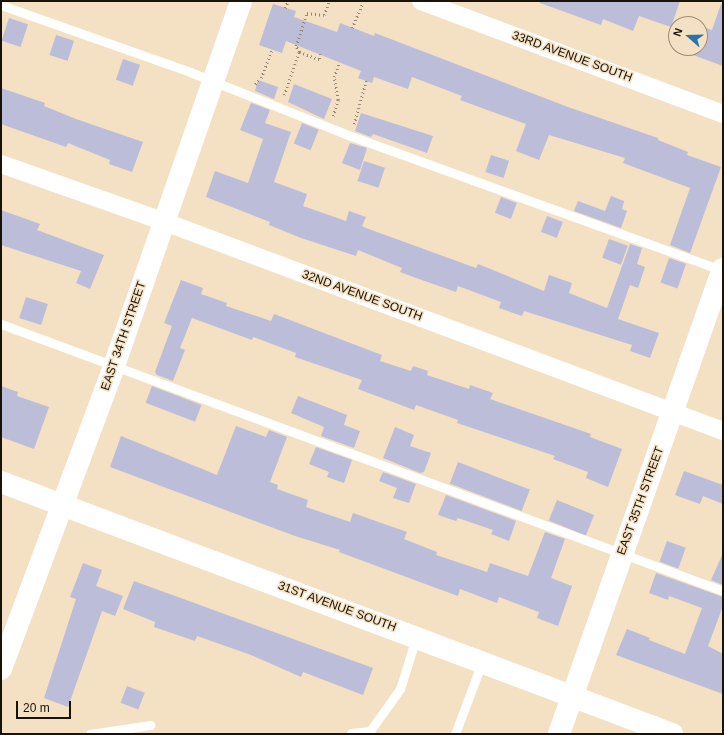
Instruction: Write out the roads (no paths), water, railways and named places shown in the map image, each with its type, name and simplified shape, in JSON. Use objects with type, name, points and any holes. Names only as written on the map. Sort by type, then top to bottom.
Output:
[{"type":"street","name":"EAST 34TH STREET","points":[[1,669],[7,636],[64,505],[241,1]]},
{"type":"street","name":"33RD AVENUE SOUTH","points":[[421,1],[723,114]]},
{"type":"street","name":"32ND AVENUE SOUTH","points":[[1,164],[164,222],[723,431]]},
{"type":"street","name":"EAST 35TH STREET","points":[[559,734],[723,270]]},
{"type":"street","name":"31ST AVENUE SOUTH","points":[[1,482],[672,734]]},
{"type":"lane","points":[[1,5],[213,80],[240,91],[250,98],[329,128],[723,270]]},
{"type":"lane","points":[[1,324],[723,591]]},
{"type":"lane","points":[[351,733],[370,731],[400,689],[417,637]]},
{"type":"lane","points":[[454,734],[482,662]]},
{"type":"lane","points":[[90,734],[150,725]]}]
